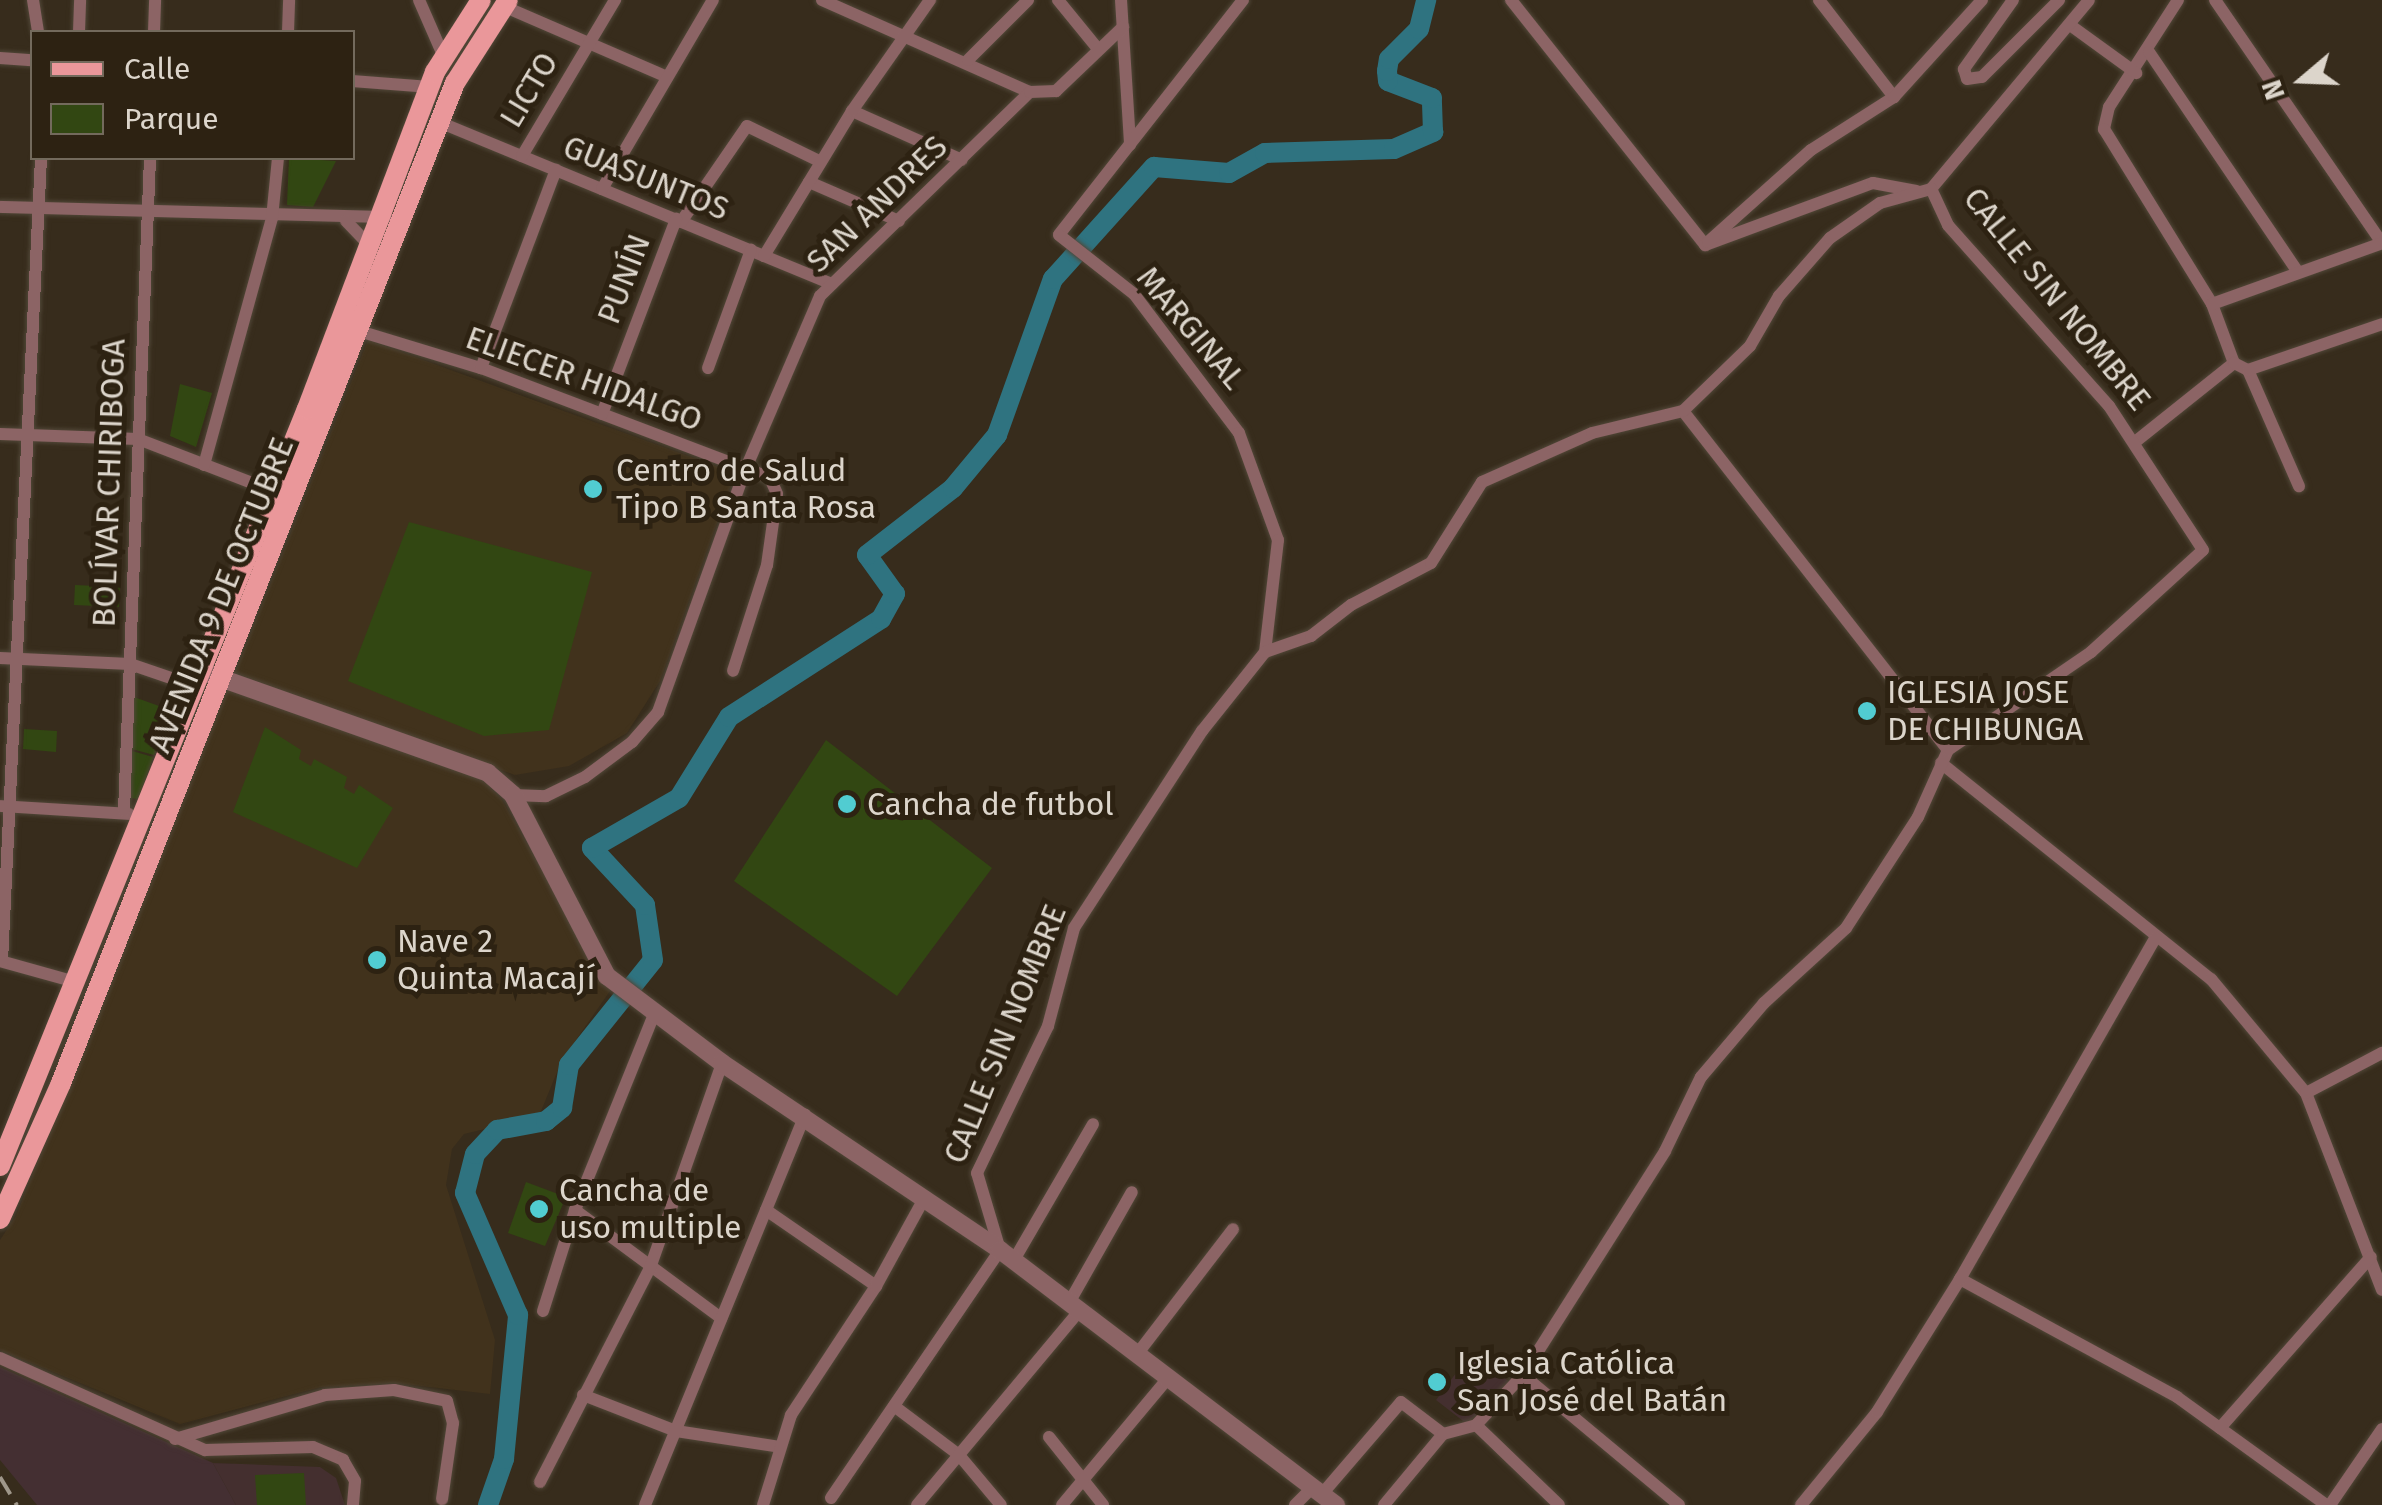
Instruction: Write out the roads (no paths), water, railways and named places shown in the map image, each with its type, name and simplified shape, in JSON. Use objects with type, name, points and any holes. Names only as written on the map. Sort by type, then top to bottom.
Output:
[{"type":"main road","name":"AVENIDA 9 DE OCTUBRE","points":[[0,1219],[207,679],[274,491],[390,219],[430,88],[443,55],[480,0]]},
{"type":"main road","name":"AVENIDA 9 DE OCTUBRE","points":[[390,219],[440,122],[468,56],[506,3]]},
{"type":"main road","name":"AVENIDA 9 DE OCTUBRE","points":[[0,1166],[75,982],[132,815],[207,679],[358,330],[378,250]]},
{"type":"street","points":[[33,0],[38,30]]},
{"type":"street","points":[[79,30],[80,0]]},
{"type":"street","points":[[154,30],[155,0]]},
{"type":"street","points":[[288,30],[289,0]]},
{"type":"street","points":[[419,0],[443,55]]},
{"type":"street","name":"LICTO","points":[[522,156],[614,0]]},
{"type":"street","points":[[602,189],[712,0]]},
{"type":"street","points":[[823,0],[907,32],[1030,92]]},
{"type":"street","points":[[708,368],[758,253],[930,0]]},
{"type":"street","points":[[968,60],[1028,0]]},
{"type":"street","points":[[1058,0],[1098,49]]},
{"type":"street","points":[[1121,0],[1130,145]]},
{"type":"street","name":"MARGINAL","points":[[1243,0],[1060,228],[1070,245],[1134,294],[1239,433],[1278,540],[1265,652]]},
{"type":"street","points":[[1511,0],[1705,245]]},
{"type":"street","points":[[1820,0],[1894,97]]},
{"type":"street","points":[[1705,245],[1826,139],[1894,97],[1982,0]]},
{"type":"street","points":[[2012,0],[1964,70],[1967,79],[1982,77],[2059,0]]},
{"type":"street","points":[[1705,245],[1872,183],[1924,190],[2089,0]]},
{"type":"street","points":[[2178,0],[2136,73],[2109,108],[2104,129],[2212,304],[2234,363],[2248,370],[2299,486]]},
{"type":"street","points":[[2212,304],[2382,243],[2215,0]]},
{"type":"street","points":[[506,3],[667,77]]},
{"type":"street","points":[[2070,25],[2136,73]]},
{"type":"street","name":"SAN ANDRES","points":[[513,794],[546,796],[585,776],[632,742],[658,712],[746,468],[812,310],[832,284],[1030,92],[1056,91],[1123,27]]},
{"type":"street","points":[[2148,52],[2298,272]]},
{"type":"street","points":[[0,58],[30,60]]},
{"type":"street","points":[[355,81],[430,88]]},
{"type":"street","points":[[852,111],[962,160]]},
{"type":"street","name":"GUASUNTOS","points":[[440,122],[832,284]]},
{"type":"street","name":"PUNÍN","points":[[602,414],[678,220],[746,126],[819,161]]},
{"type":"street","points":[[41,160],[18,659],[5,806],[1,961],[75,982]]},
{"type":"street","name":"BOLÍVAR CHIRIBOGA","points":[[132,815],[130,664],[150,160]]},
{"type":"street","points":[[204,465],[272,218],[278,160]]},
{"type":"street","points":[[481,368],[556,170]]},
{"type":"street","points":[[809,182],[898,221]]},
{"type":"street","name":"CALLE SIN NOMBRE","points":[[1683,411],[1750,346],[1779,296],[1830,238],[1880,203],[1924,190],[1948,225],[2135,442],[2201,554],[2091,652],[1944,757]]},
{"type":"street","points":[[0,207],[346,221],[390,219]]},
{"type":"street","points":[[346,221],[378,250]]},
{"type":"street","points":[[2248,370],[2382,324]]},
{"type":"street","name":"ELIECER HIDALGO","points":[[358,330],[481,368],[770,478],[777,494],[767,565],[733,671]]},
{"type":"street","points":[[2135,442],[2234,363]]},
{"type":"street","points":[[1265,652],[1311,636],[1351,605],[1430,564],[1482,482],[1592,433],[1683,411],[1944,757],[2155,938],[2212,978],[2306,1093],[2382,1290]]},
{"type":"street","points":[[0,434],[138,439],[274,491]]},
{"type":"street","name":"CALLE SIN NOMBRE","points":[[1007,1255],[977,1173],[1048,1026],[1074,928],[1202,731],[1265,652]]},
{"type":"street","points":[[0,658],[130,664],[207,679],[488,773],[513,794],[608,976],[722,1062],[1007,1255],[1324,1496]]},
{"type":"street","points":[[1384,1505],[1444,1434],[1476,1425],[1523,1375],[1665,1151],[1701,1077],[1764,1004],[1846,928],[1918,816],[1944,757]]},
{"type":"street","points":[[5,806],[132,815]]},
{"type":"street","points":[[1801,1505],[1876,1412],[1960,1279],[2155,938]]},
{"type":"street","points":[[543,1310],[575,1210],[656,1012]]},
{"type":"street","points":[[2306,1093],[2382,1053]]},
{"type":"street","points":[[540,1482],[650,1268],[722,1062]]},
{"type":"street","points":[[644,1505],[805,1115]]},
{"type":"street","points":[[831,1498],[1007,1255],[1093,1124]]},
{"type":"street","points":[[917,1505],[1075,1305],[1132,1192]]},
{"type":"street","points":[[763,1505],[780,1447],[808,1383],[876,1286],[925,1197]]},
{"type":"street","points":[[575,1210],[720,1318]]},
{"type":"street","points":[[766,1210],[876,1286]]},
{"type":"street","points":[[1138,1353],[1233,1228]]},
{"type":"street","points":[[2220,1428],[2371,1258]]},
{"type":"street","points":[[1960,1279],[2177,1397],[2328,1505],[2382,1429]]},
{"type":"street","points":[[0,1358],[206,1450],[314,1448],[343,1460],[355,1481],[353,1505]]},
{"type":"street","points":[[1523,1375],[1679,1505]]},
{"type":"street","points":[[1062,1505],[1086,1483],[1170,1377]]},
{"type":"street","points":[[176,1439],[325,1395],[394,1390],[447,1401],[452,1423],[442,1499]]},
{"type":"street","points":[[583,1395],[676,1431],[780,1447]]},
{"type":"street","points":[[1296,1505],[1324,1496],[1401,1402],[1444,1434]]},
{"type":"street","points":[[894,1406],[960,1455],[1001,1505]]},
{"type":"street","points":[[1476,1425],[1559,1505]]},
{"type":"street","points":[[1049,1437],[1102,1505]]},
{"type":"waterway","points":[[488,1505],[504,1459],[518,1315],[465,1193],[475,1154],[497,1130],[546,1121],[562,1108],[569,1065],[653,960],[645,905],[592,848],[679,798],[729,717],[881,619],[895,594],[867,555],[953,488],[997,435],[1053,279],[1154,167],[1229,173],[1265,153],[1394,149],[1433,132],[1432,98],[1388,81],[1387,71],[1389,59],[1419,29],[1426,0]]},
{"type":"railway","points":[[0,1477],[17,1505]]},
{"type":"place","name":"Centro de Salud Tipo B Santa Rosa","points":[[593,489]]},
{"type":"place","name":"IGLESIA JOSE DE CHIBUNGA","points":[[1867,711]]},
{"type":"place","name":"Cancha de futbol","points":[[847,804]]},
{"type":"place","name":"Nave 2 Quinta Macají","points":[[377,960]]},
{"type":"place","name":"Cancha de uso multiple","points":[[539,1209]]},
{"type":"place","name":"Iglesia Católica San José del Batán","points":[[1437,1382]]}]
